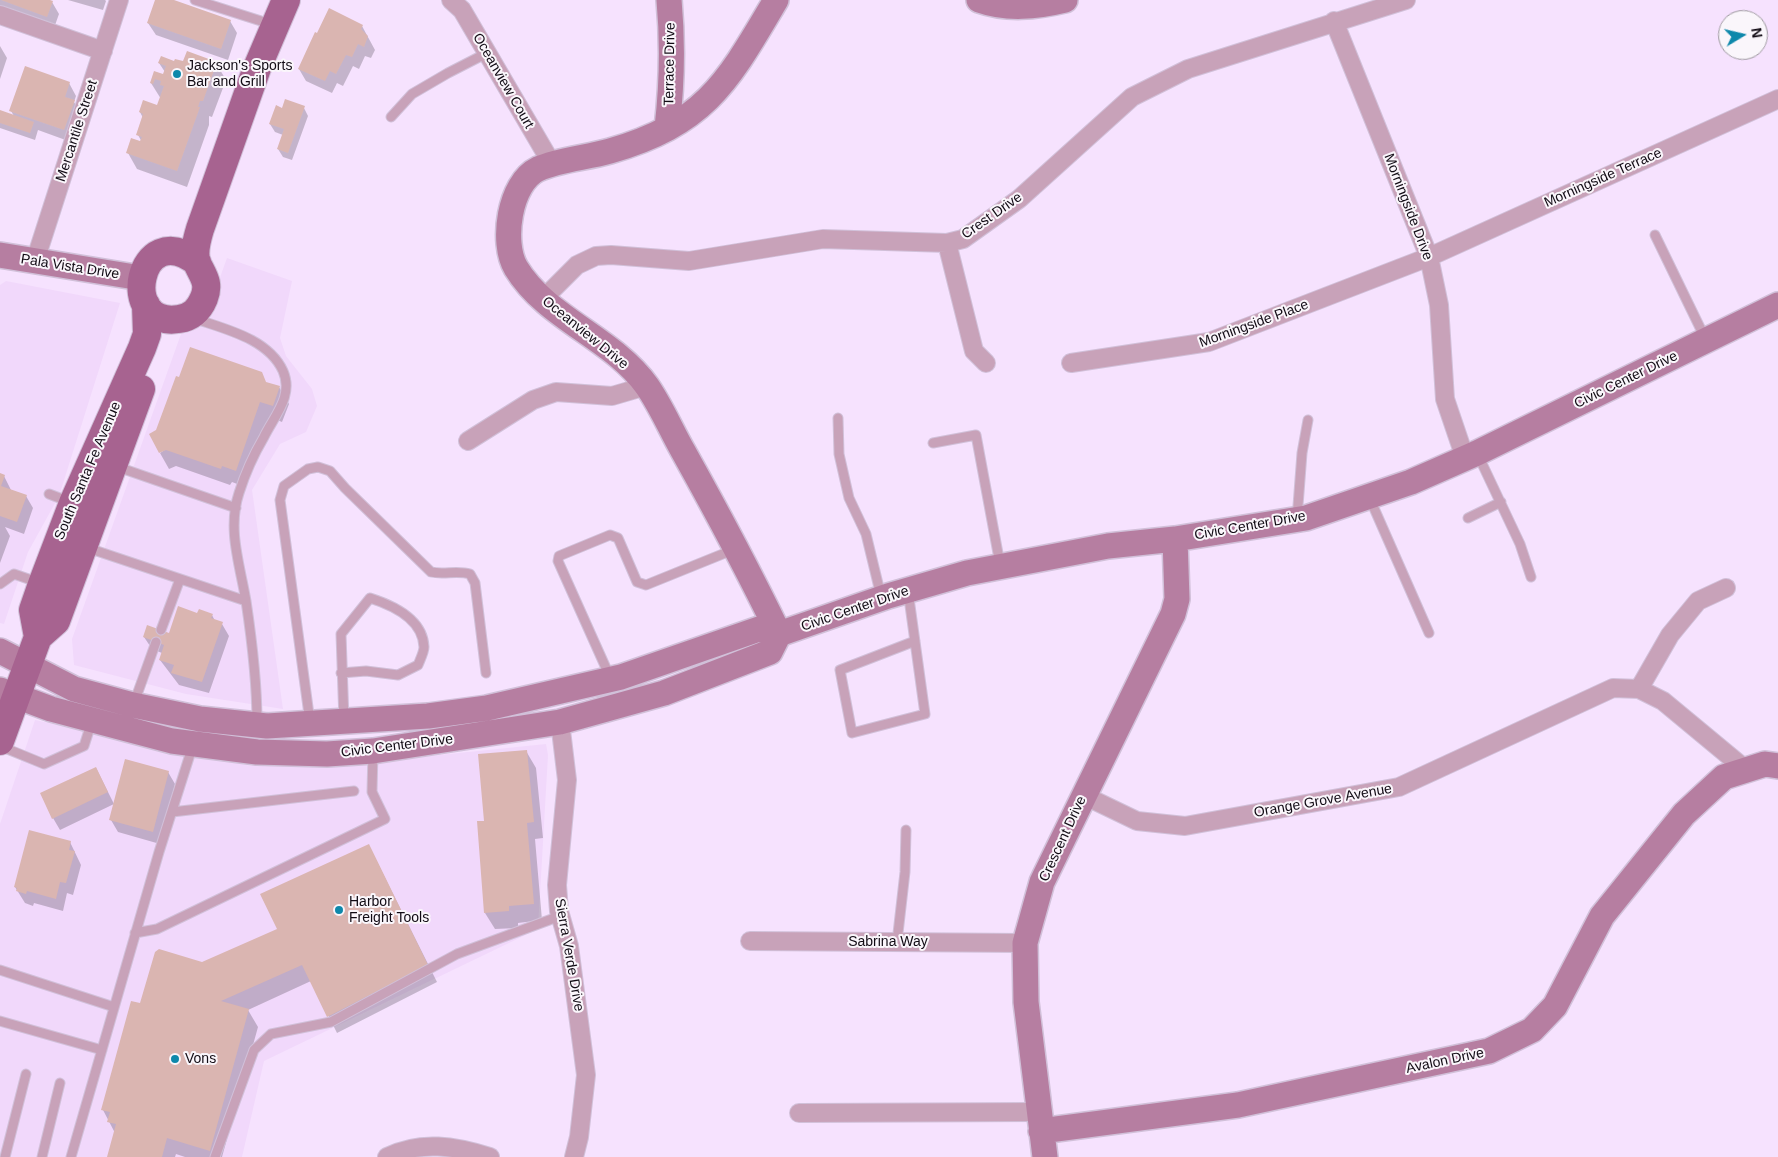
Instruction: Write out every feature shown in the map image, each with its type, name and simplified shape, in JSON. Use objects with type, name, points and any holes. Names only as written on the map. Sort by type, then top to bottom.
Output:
[{"type":"main road","name":"South Santa Fe Avenue","points":[[0,741],[8,693],[28,665],[38,637],[56,621],[158,343],[181,318],[200,307],[207,287],[203,271],[197,262],[196,247],[200,229],[257,68],[286,0]]},
{"type":"main road","points":[[141,278],[152,260],[177,244],[182,236],[243,63],[265,10]]},
{"type":"main road","points":[[167,252],[182,253],[197,262]]},
{"type":"main road","name":"South Santa Fe Avenue","points":[[38,637],[33,610],[42,584],[61,498],[142,348],[147,334],[146,306],[141,293],[141,278]]},
{"type":"main road","points":[[146,306],[157,314],[181,318]]},
{"type":"street","name":"Mercantile Street","points":[[34,261],[119,0]]},
{"type":"street","name":"Oceanview Court","points":[[451,0],[462,10],[552,164]]},
{"type":"street","name":"Terrace Drive","points":[[667,128],[672,82],[672,30],[669,0]]},
{"type":"street","name":"Oceanview Drive","points":[[776,0],[734,70],[718,91],[696,112],[645,139],[609,151],[552,164],[535,170],[522,185],[511,208],[508,246],[516,268],[543,299],[622,361],[646,386],[737,548],[779,634]]},
{"type":"street","points":[[979,0],[996,6],[1040,6],[1065,0]]},
{"type":"street","name":"Crest Drive","points":[[543,299],[577,265],[596,256],[611,255],[688,261],[823,239],[947,243],[963,239],[1019,199],[1132,97],[1188,69],[1334,21],[1406,0]]},
{"type":"street","points":[[0,15],[103,51]]},
{"type":"street","name":"Morningside Drive","points":[[1334,21],[1429,257],[1439,305],[1445,399],[1471,455]]},
{"type":"street","name":"Morningside Terrace","points":[[1429,257],[1778,99]]},
{"type":"street","points":[[947,243],[974,351],[986,364]]},
{"type":"street","name":"Pala Vista Drive","points":[[2,257],[141,278]]},
{"type":"street","name":"Morningside Place","points":[[1071,363],[1209,342],[1429,257]]},
{"type":"street","name":"Civic Center Drive","points":[[0,651],[74,688],[134,705],[200,719],[257,725],[428,716],[487,708],[616,678],[759,629],[779,634],[882,598],[967,573],[1108,546],[1175,538],[1297,519],[1411,482],[1471,455],[1778,305]]},
{"type":"street","points":[[468,441],[533,400],[556,392],[612,396],[646,386]]},
{"type":"street","name":"Crescent Drive","points":[[1045,1157],[1026,1002],[1025,943],[1042,882],[1173,614],[1177,600],[1175,538]]},
{"type":"street","points":[[1726,588],[1698,601],[1670,635],[1639,689],[1663,701],[1745,769]]},
{"type":"street","name":"Civic Center Drive","points":[[8,693],[92,720],[193,745],[257,752],[327,754],[373,751],[560,722],[664,693],[770,652],[779,634]]},
{"type":"street","points":[[560,722],[567,704],[574,698],[604,690],[616,678]]},
{"type":"street","name":"Orange Grove Avenue","points":[[1083,795],[1137,822],[1185,826],[1399,787],[1613,688],[1639,689]]},
{"type":"street","name":"Sierra Verde Drive","points":[[560,722],[567,780],[557,885],[560,916],[569,946],[585,1055],[585,1094],[574,1157]]},
{"type":"street","name":"Avalon Drive","points":[[1040,1122],[1238,1105],[1489,1051],[1532,1030],[1555,1006],[1602,916],[1684,814],[1724,777],[1765,764],[1778,766]]},
{"type":"street","name":"Sabrina Way","points":[[750,941],[1025,943]]},
{"type":"street","points":[[799,1113],[1040,1122]]},
{"type":"street","points":[[387,1157],[400,1150],[438,1145],[490,1157]]},
{"type":"lane","points":[[195,0],[265,10]]},
{"type":"lane","points":[[391,117],[412,94],[448,72],[487,53]]},
{"type":"lane","points":[[1655,235],[1706,340]]},
{"type":"lane","points":[[181,318],[253,340],[268,352],[283,370],[287,388],[280,413],[264,436],[238,494],[233,534],[246,601],[257,692],[257,725]]},
{"type":"lane","points":[[838,418],[839,454],[848,498],[866,534],[882,598]]},
{"type":"lane","points":[[1297,519],[1302,453],[1308,420]]},
{"type":"lane","points":[[934,443],[976,435],[1001,567]]},
{"type":"lane","points":[[1471,455],[1501,502],[1527,560],[1531,577]]},
{"type":"lane","points":[[113,465],[236,508]]},
{"type":"lane","points":[[310,722],[280,500],[284,486],[308,469],[318,467],[330,471],[431,572],[440,574],[462,572],[470,574],[475,583],[486,673]]},
{"type":"lane","points":[[1369,496],[1429,633]]},
{"type":"lane","points":[[1468,518],[1501,502]]},
{"type":"lane","points":[[616,678],[558,561],[559,556],[614,535],[618,538],[637,582],[646,585],[737,548]]},
{"type":"lane","points":[[83,546],[246,601]]},
{"type":"lane","points":[[0,584],[14,574],[42,584]]},
{"type":"lane","points":[[161,630],[180,579]]},
{"type":"lane","points":[[908,590],[915,641],[925,714],[852,733],[840,670],[915,641]]},
{"type":"lane","points":[[342,673],[366,672],[398,675],[418,665],[424,647],[417,625],[390,604],[370,598],[342,634],[342,673],[344,721]]},
{"type":"lane","points":[[134,705],[156,642]]},
{"type":"lane","points":[[0,746],[44,764],[84,746],[92,720]]},
{"type":"lane","points":[[70,1157],[135,933],[193,745]]},
{"type":"lane","points":[[135,933],[157,929],[385,819],[372,792],[373,751]]},
{"type":"lane","points":[[172,812],[354,791]]},
{"type":"lane","points":[[897,942],[905,872],[906,830]]},
{"type":"lane","points":[[215,1157],[254,1050],[272,1034],[331,1022],[457,954],[560,916]]},
{"type":"lane","points":[[0,970],[114,1007]]},
{"type":"lane","points":[[0,1021],[102,1050]]},
{"type":"lane","points":[[5,1157],[26,1074]]},
{"type":"lane","points":[[42,1157],[60,1083]]},
{"type":"shaded area","points":[[227,258],[292,281],[280,338],[286,356],[312,389],[317,406],[306,432],[280,444],[252,490],[283,709],[186,694],[74,665],[72,639],[181,334],[193,326],[213,297]]},
{"type":"shaded area","points":[[6,281],[120,303],[59,496],[28,552],[4,624],[0,623],[0,285]]},
{"type":"shaded area","points":[[35,720],[251,766],[420,757],[546,744],[548,755],[538,929],[264,1061],[242,1157],[0,1157],[0,824]]},
{"type":"building","points":[[1,0],[50,0],[53,1],[47,17]]},
{"type":"building","points":[[155,0],[174,0],[231,20],[221,49],[147,23]]},
{"type":"building","points":[[329,8],[363,25],[361,29],[368,36],[364,47],[358,44],[352,57],[346,55],[336,74],[330,71],[325,81],[298,69],[315,32],[317,33]]},
{"type":"building","points":[[187,51],[217,62],[203,101],[200,101],[198,107],[200,107],[177,171],[126,153],[131,138],[140,141],[142,137],[136,135],[143,114],[139,112],[143,100],[157,105],[164,86],[160,85],[161,81],[155,79],[153,84],[150,83],[154,71],[163,74],[166,66],[158,63],[161,56],[174,61],[175,59],[183,61]]},
{"type":"building","points":[[25,66],[70,82],[65,97],[75,100],[64,130],[9,111]]},
{"type":"building","points":[[285,99],[305,106],[288,153],[277,149],[284,129],[269,124],[276,105],[282,108]]},
{"type":"building","points":[[0,110],[34,122],[30,133],[0,123]]},
{"type":"building","points":[[190,347],[262,372],[266,382],[280,386],[273,406],[260,402],[236,471],[222,466],[221,469],[166,450],[159,453],[149,434],[156,430],[176,376],[179,377]]},
{"type":"building","points":[[0,473],[5,475],[1,486],[27,495],[17,522],[0,516]]},
{"type":"building","points":[[178,606],[197,613],[199,609],[213,614],[211,618],[223,622],[202,682],[171,673],[174,665],[159,660],[164,645],[143,637],[147,625],[169,633]]},
{"type":"building","points":[[527,750],[534,822],[527,823],[534,904],[509,906],[509,911],[484,913],[477,821],[484,821],[478,754]]},
{"type":"building","points":[[125,759],[169,771],[153,832],[109,820]]},
{"type":"building","points":[[96,767],[108,792],[52,819],[40,793]]},
{"type":"building","points":[[29,830],[71,841],[69,850],[75,851],[66,883],[60,882],[56,899],[27,891],[26,894],[16,891],[17,888],[14,887]]},
{"type":"building","points":[[369,844],[428,965],[327,1017],[302,965],[221,1001],[249,1009],[210,1151],[167,1138],[162,1157],[107,1157],[116,1124],[107,1122],[110,1112],[101,1110],[131,1001],[140,1003],[155,952],[159,949],[202,962],[277,929],[260,894]]},
{"type":"place","name":"Jackson's Sports Bar and Grill","points":[[177,74]]},
{"type":"place","name":"Harbor Freight Tools","points":[[339,910]]},
{"type":"place","name":"Vons","points":[[175,1059]]}]
